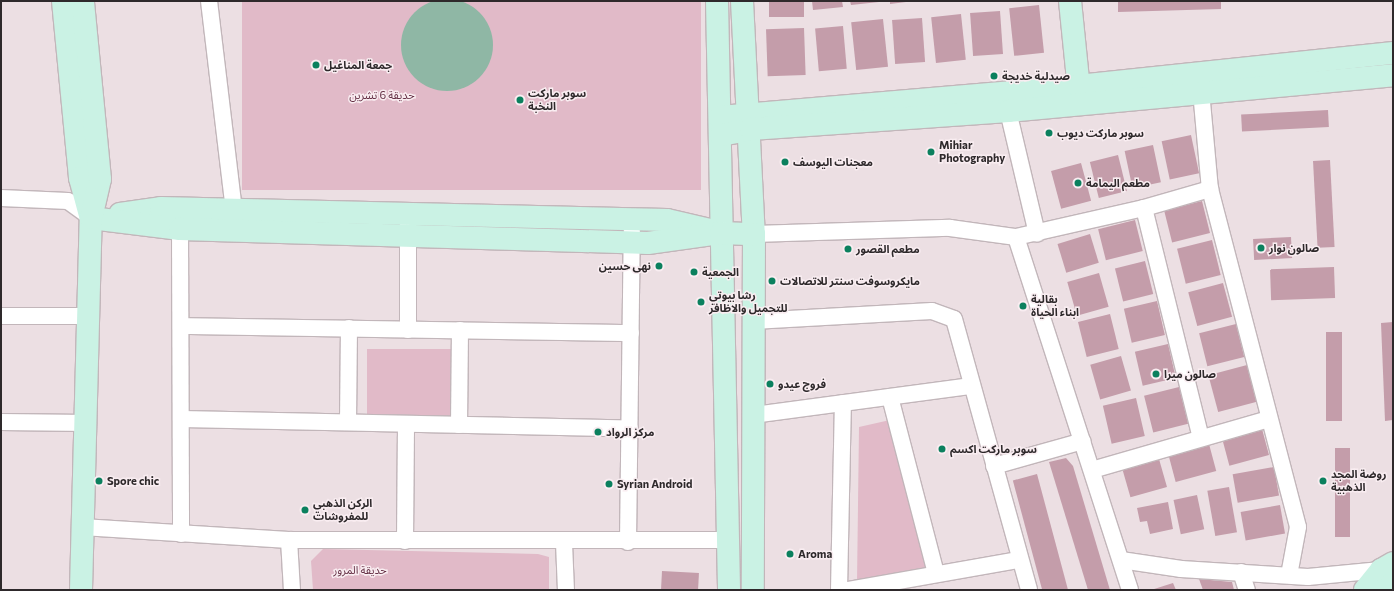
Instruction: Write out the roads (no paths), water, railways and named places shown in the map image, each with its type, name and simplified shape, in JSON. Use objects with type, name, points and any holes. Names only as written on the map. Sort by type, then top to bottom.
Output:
[{"type":"main road","points":[[63,1],[80,178],[91,218]]},
{"type":"main road","points":[[81,590],[82,527],[88,423],[91,218],[100,179],[83,1]]},
{"type":"main road","points":[[717,1],[726,540],[729,590]]},
{"type":"main road","points":[[742,1],[750,122],[754,234],[753,590]]},
{"type":"main road","points":[[1070,1],[1079,93]]},
{"type":"main road","points":[[720,126],[750,122],[1079,93],[1393,53]]},
{"type":"main road","points":[[1339,80],[1340,59]]},
{"type":"main road","points":[[750,122],[1008,111],[1079,93],[1201,91],[1393,75]]},
{"type":"main road","points":[[91,218],[161,208],[235,221],[408,236],[632,242],[721,233],[754,234]]},
{"type":"main road","points":[[91,218],[180,230],[235,221],[408,214],[632,219],[668,220],[721,233]]},
{"type":"main road","points":[[1365,590],[1390,574]]},
{"type":"main road","points":[[1387,590],[1390,574]]},
{"type":"street","points":[[209,1],[235,221]]},
{"type":"street","points":[[1201,91],[1210,189],[1298,528],[1289,575]]},
{"type":"street","points":[[1008,111],[1037,234]]},
{"type":"street","points":[[754,234],[950,228],[1016,237],[1037,234],[1144,208],[1210,189]]},
{"type":"street","points":[[1,198],[68,201],[91,218]]},
{"type":"street","points":[[1144,208],[1201,438]]},
{"type":"street","points":[[408,214],[408,330]]},
{"type":"street","points":[[628,542],[632,219]]},
{"type":"street","points":[[180,230],[182,326],[181,534]]},
{"type":"street","points":[[1016,237],[1130,590]]},
{"type":"street","points":[[753,321],[932,311],[954,319],[971,386],[1028,590]]},
{"type":"street","points":[[1,316],[89,316]]},
{"type":"street","points":[[182,326],[631,333]]},
{"type":"street","points":[[348,422],[350,328]]},
{"type":"street","points":[[459,425],[460,330]]},
{"type":"street","points":[[753,415],[971,386]]},
{"type":"street","points":[[890,397],[936,574]]},
{"type":"street","points":[[839,590],[843,403]]},
{"type":"street","points":[[182,419],[630,428]]},
{"type":"street","points":[[1092,470],[1269,419]]},
{"type":"street","points":[[1,422],[88,423]]},
{"type":"street","points":[[405,541],[406,424]]},
{"type":"street","points":[[994,466],[1083,441]]},
{"type":"street","points":[[82,527],[289,540],[564,543],[726,540]]},
{"type":"street","points":[[289,540],[292,590]]},
{"type":"street","points":[[564,543],[566,590]]},
{"type":"street","points":[[848,590],[1019,560]]},
{"type":"street","points":[[1121,560],[1241,572],[1289,575],[1390,574]]},
{"type":"street","points":[[1241,572],[1247,590]]},
{"type":"place","name":"جمعة المناغيل","points":[[316,65]]},
{"type":"place","name":"صيدلية خديجة","points":[[994,76]]},
{"type":"place","name":"سوبر ماركت النخبة","points":[[520,100]]},
{"type":"place","name":"سوبر ماركت ديوب","points":[[1049,133]]},
{"type":"place","name":"Mihiar Photography","points":[[931,152]]},
{"type":"place","name":"معجنات اليوسف","points":[[785,162]]},
{"type":"place","name":"مطعم اليمامة","points":[[1078,183]]},
{"type":"place","name":"صالون نوار","points":[[1261,248]]},
{"type":"place","name":"مطعم القصور","points":[[848,249]]},
{"type":"place","name":"نهى حسين","points":[[659,266]]},
{"type":"place","name":"الجمعية","points":[[694,272]]},
{"type":"place","name":"مايكروسوفت سنتر للاتصالات","points":[[772,281]]},
{"type":"place","name":"رشا بيوتي للتجميل والاظافر","points":[[701,302]]},
{"type":"place","name":"بقالية ابناء الحياة","points":[[1023,306]]},
{"type":"place","name":"صالون ميرا","points":[[1156,374]]},
{"type":"place","name":"فروج عيدو","points":[[770,384]]},
{"type":"place","name":"مركز الرواد","points":[[598,432]]},
{"type":"place","name":"سوبر ماركت اكسم","points":[[942,449]]},
{"type":"place","name":"Spore chic","points":[[99,481]]},
{"type":"place","name":"روضة المجد الذهبية","points":[[1323,481]]},
{"type":"place","name":"Syrian Android","points":[[609,484]]},
{"type":"place","name":"الركن الذهبي للمفروشات","points":[[305,510]]},
{"type":"place","name":"Aroma","points":[[790,554]]},
{"type":"park label","name":"حديقة 6 تشرين","points":[[382,95]]},
{"type":"park label","name":"حديقة المرور","points":[[360,570]]}]
